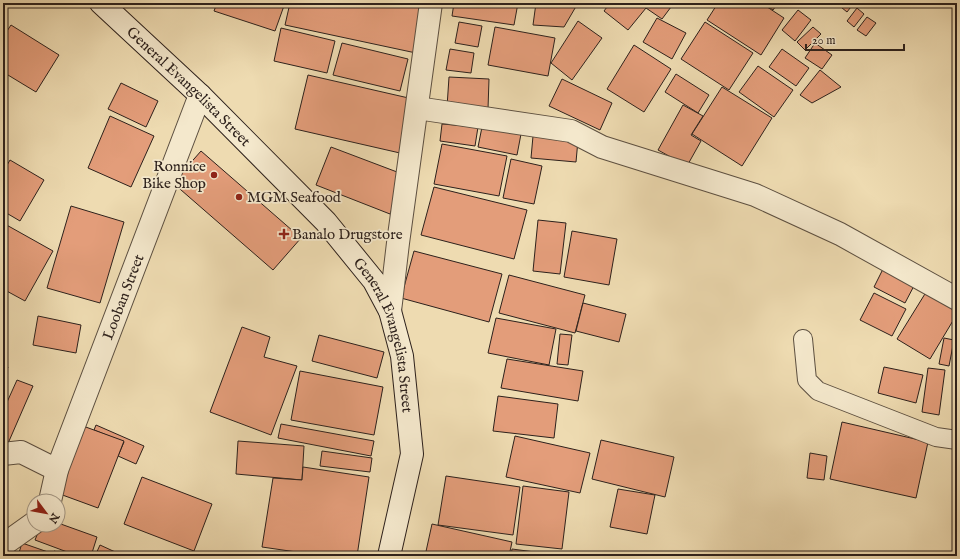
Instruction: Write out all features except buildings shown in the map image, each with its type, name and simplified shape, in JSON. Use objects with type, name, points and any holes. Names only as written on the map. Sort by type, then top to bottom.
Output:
[{"type":"street","name":"General Evangelista Street","points":[[101,3],[200,95],[326,222],[374,281],[390,311],[402,356],[412,454],[389,556]]},
{"type":"street","points":[[390,311],[431,3]]},
{"type":"street","name":"Looban Street","points":[[52,493],[57,470],[200,95]]},
{"type":"street","points":[[417,108],[571,130],[602,147],[749,192],[840,234],[957,299]]},
{"type":"street","points":[[3,454],[21,452],[57,470]]},
{"type":"street","points":[[3,545],[26,529]]},
{"type":"lane","points":[[803,339],[807,380],[818,391],[936,437],[957,440]]},
{"type":"place","name":"Ronnice Bike Shop","points":[[214,175]]},
{"type":"place","name":"MGM Seafood","points":[[239,197]]},
{"type":"place","name":"Banalo Drugstore","points":[[284,234]]}]
